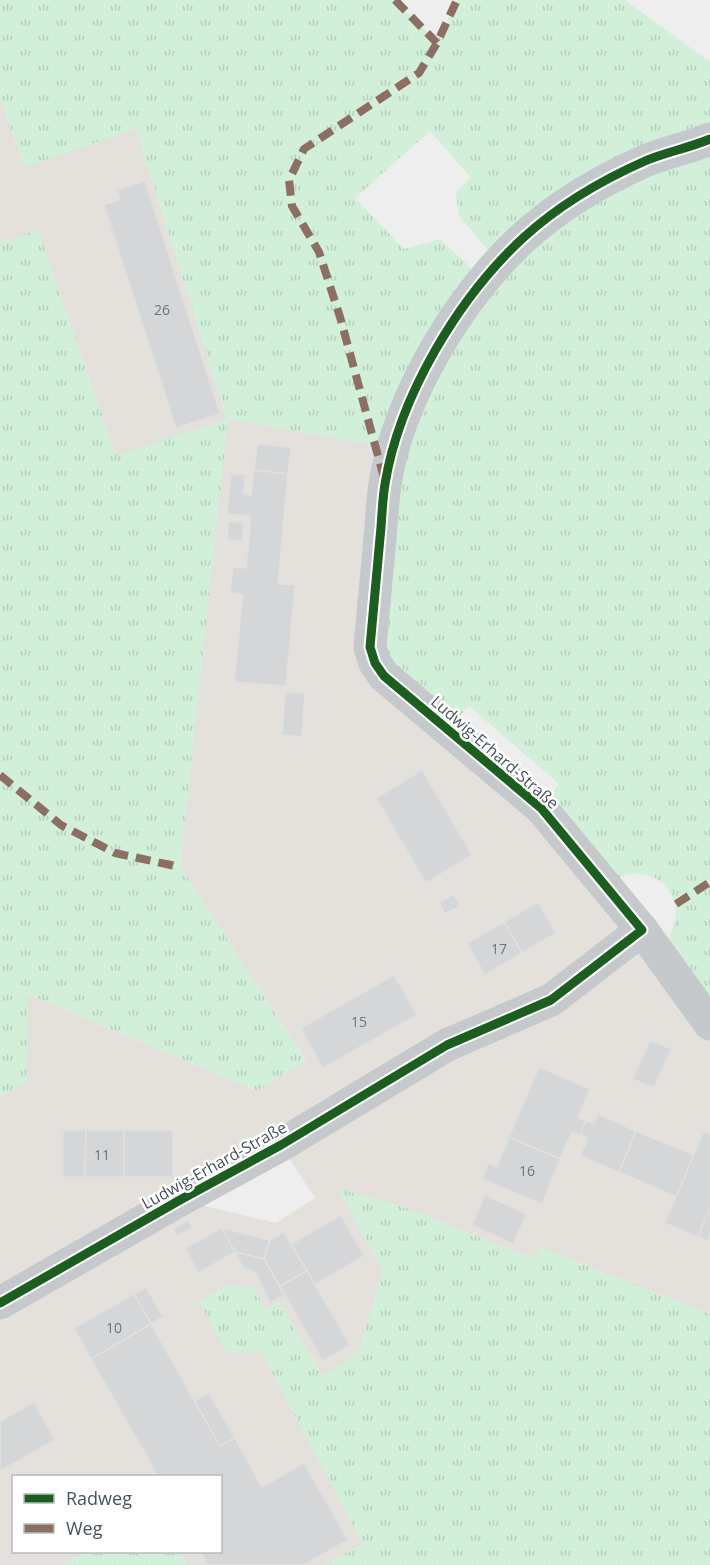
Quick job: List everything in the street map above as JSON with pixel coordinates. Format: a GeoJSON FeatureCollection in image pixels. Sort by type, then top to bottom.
{"type":"FeatureCollection","features":[{"type":"Feature","properties":{"kind":"street","name":"Ludwig-Erhard-Straße"},"geometry":{"type":"LineString","coordinates":[[0,1303],[281,1145],[447,1045],[551,1000],[642,930],[541,808],[384,676],[375,663],[370,647],[385,484],[396,438],[419,380],[454,321],[484,281],[522,239],[555,212],[593,188],[646,160],[710,139]]}},
{"type":"Feature","properties":{"kind":"street"},"geometry":{"type":"LineString","coordinates":[[642,930],[710,1024]]}},
{"type":"Feature","properties":{"kind":"shaded area"},"geometry":{"type":"Polygon","coordinates":[[[0,97],[24,166],[136,129],[227,419],[375,445],[385,484],[370,647],[541,808],[710,1024],[710,1314],[542,1248],[531,1258],[407,1208],[340,1190],[383,1272],[359,1352],[323,1376],[279,1303],[264,1309],[261,1351],[363,1544],[324,1565],[188,1565],[181,1553],[222,1553],[222,1475],[12,1475],[12,1553],[84,1553],[62,1565],[0,1565],[0,1097],[27,1082],[27,994],[257,1091],[306,1060],[180,867],[227,420],[116,456],[38,231],[0,243],[0,97]],[[281,1146],[180,1200],[276,1223],[315,1198],[281,1146]]]}},
{"type":"Feature","properties":{"kind":"green space"},"geometry":{"type":"Polygon","coordinates":[[[0,0],[395,0],[437,42],[457,0],[625,0],[710,62],[710,1024],[667,941],[674,925],[676,910],[673,897],[666,886],[655,878],[642,874],[627,875],[610,881],[541,808],[559,784],[469,706],[447,729],[384,676],[385,484],[375,445],[228,419],[180,866],[306,1061],[257,1091],[28,994],[27,1082],[0,1097],[0,243],[38,230],[116,455],[227,419],[136,129],[24,167],[0,97],[0,0]],[[430,131],[355,198],[404,249],[440,239],[484,280],[500,264],[459,216],[456,192],[471,178],[430,131]]]}},
{"type":"Feature","properties":{"kind":"green space"},"geometry":{"type":"Polygon","coordinates":[[[339,1189],[407,1208],[530,1258],[542,1248],[710,1314],[710,1565],[324,1565],[363,1544],[261,1351],[228,1354],[199,1302],[225,1286],[255,1287],[264,1309],[279,1303],[323,1376],[359,1351],[383,1272],[339,1189]]]}},
{"type":"Feature","properties":{"kind":"green space"},"geometry":{"type":"Polygon","coordinates":[[[84,1553],[181,1553],[188,1565],[62,1565],[84,1553]]]}},
{"type":"Feature","properties":{"kind":"building"},"geometry":{"type":"Polygon","coordinates":[[[145,181],[220,414],[176,428],[104,205],[120,199],[117,190],[145,181]]]}},
{"type":"Feature","properties":{"kind":"building"},"geometry":{"type":"Polygon","coordinates":[[[257,444],[291,447],[288,474],[254,470],[257,444]]]}},
{"type":"Feature","properties":{"kind":"building"},"geometry":{"type":"Polygon","coordinates":[[[254,470],[288,474],[278,584],[295,585],[286,686],[234,682],[243,594],[230,593],[233,567],[246,568],[251,516],[227,514],[231,473],[245,475],[244,494],[251,495],[254,470]]]}},
{"type":"Feature","properties":{"kind":"building"},"geometry":{"type":"Polygon","coordinates":[[[228,521],[243,522],[243,541],[228,540],[228,521]]]}},
{"type":"Feature","properties":{"kind":"building"},"geometry":{"type":"Polygon","coordinates":[[[285,692],[305,693],[302,737],[282,735],[285,692]]]}},
{"type":"Feature","properties":{"kind":"building"},"geometry":{"type":"Polygon","coordinates":[[[422,770],[472,855],[426,883],[376,798],[422,770]]]}},
{"type":"Feature","properties":{"kind":"building"},"geometry":{"type":"Polygon","coordinates":[[[454,894],[460,906],[445,914],[439,903],[454,894]]]}},
{"type":"Feature","properties":{"kind":"building"},"geometry":{"type":"Polygon","coordinates":[[[538,902],[556,933],[522,953],[504,922],[538,902]]]}},
{"type":"Feature","properties":{"kind":"building"},"geometry":{"type":"Polygon","coordinates":[[[504,922],[522,953],[485,975],[467,943],[504,922]]]}},
{"type":"Feature","properties":{"kind":"building"},"geometry":{"type":"Polygon","coordinates":[[[394,975],[417,1015],[323,1068],[301,1028],[394,975]]]}},
{"type":"Feature","properties":{"kind":"building"},"geometry":{"type":"Polygon","coordinates":[[[650,1040],[671,1049],[654,1088],[633,1079],[650,1040]]]}},
{"type":"Feature","properties":{"kind":"building"},"geometry":{"type":"Polygon","coordinates":[[[539,1067],[590,1089],[578,1117],[586,1121],[580,1135],[572,1132],[560,1159],[509,1137],[539,1067]]]}},
{"type":"Feature","properties":{"kind":"building"},"geometry":{"type":"Polygon","coordinates":[[[598,1114],[636,1131],[619,1172],[580,1156],[588,1138],[580,1135],[586,1121],[594,1123],[598,1114]]]}},
{"type":"Feature","properties":{"kind":"building"},"geometry":{"type":"Polygon","coordinates":[[[63,1130],[86,1130],[85,1177],[63,1177],[63,1130]]]}},
{"type":"Feature","properties":{"kind":"building"},"geometry":{"type":"Polygon","coordinates":[[[86,1130],[124,1130],[124,1177],[85,1177],[86,1130]]]}},
{"type":"Feature","properties":{"kind":"building"},"geometry":{"type":"Polygon","coordinates":[[[124,1130],[173,1130],[173,1177],[124,1177],[124,1130]]]}},
{"type":"Feature","properties":{"kind":"building"},"geometry":{"type":"Polygon","coordinates":[[[636,1131],[694,1155],[677,1197],[619,1172],[636,1131]]]}},
{"type":"Feature","properties":{"kind":"building"},"geometry":{"type":"Polygon","coordinates":[[[704,1131],[710,1134],[710,1213],[708,1212],[698,1237],[665,1223],[704,1131]]]}},
{"type":"Feature","properties":{"kind":"building"},"geometry":{"type":"Polygon","coordinates":[[[509,1137],[560,1159],[542,1204],[482,1179],[488,1163],[497,1167],[509,1137]]]}},
{"type":"Feature","properties":{"kind":"building"},"geometry":{"type":"Polygon","coordinates":[[[485,1195],[527,1214],[513,1244],[472,1225],[485,1195]]]}},
{"type":"Feature","properties":{"kind":"building"},"geometry":{"type":"Polygon","coordinates":[[[708,1212],[710,1213],[710,1235],[708,1241],[698,1237],[708,1212]]]}},
{"type":"Feature","properties":{"kind":"building"},"geometry":{"type":"Polygon","coordinates":[[[341,1215],[364,1256],[315,1285],[291,1244],[341,1215]]]}},
{"type":"Feature","properties":{"kind":"building"},"geometry":{"type":"Polygon","coordinates":[[[188,1220],[192,1228],[177,1236],[173,1229],[188,1220]]]}},
{"type":"Feature","properties":{"kind":"building"},"geometry":{"type":"Polygon","coordinates":[[[222,1228],[270,1240],[264,1259],[235,1252],[222,1228]]]}},
{"type":"Feature","properties":{"kind":"building"},"geometry":{"type":"Polygon","coordinates":[[[222,1228],[235,1252],[198,1273],[185,1248],[222,1228]]]}},
{"type":"Feature","properties":{"kind":"building"},"geometry":{"type":"Polygon","coordinates":[[[284,1232],[307,1271],[280,1286],[264,1259],[270,1240],[284,1232]]]}},
{"type":"Feature","properties":{"kind":"building"},"geometry":{"type":"Polygon","coordinates":[[[235,1252],[264,1259],[284,1295],[270,1303],[256,1273],[243,1268],[235,1252]]]}},
{"type":"Feature","properties":{"kind":"building"},"geometry":{"type":"Polygon","coordinates":[[[307,1271],[350,1345],[323,1361],[280,1286],[307,1271]]]}},
{"type":"Feature","properties":{"kind":"building"},"geometry":{"type":"Polygon","coordinates":[[[146,1287],[163,1317],[151,1324],[134,1294],[146,1287]]]}},
{"type":"Feature","properties":{"kind":"building"},"geometry":{"type":"Polygon","coordinates":[[[134,1294],[151,1324],[91,1359],[74,1328],[134,1294]]]}},
{"type":"Feature","properties":{"kind":"building"},"geometry":{"type":"Polygon","coordinates":[[[151,1324],[220,1446],[235,1438],[262,1487],[304,1463],[348,1540],[304,1565],[208,1565],[202,1553],[222,1553],[222,1475],[157,1475],[91,1359],[151,1324]]]}},
{"type":"Feature","properties":{"kind":"building"},"geometry":{"type":"Polygon","coordinates":[[[209,1393],[235,1438],[220,1446],[195,1401],[209,1393]]]}},
{"type":"Feature","properties":{"kind":"building"},"geometry":{"type":"Polygon","coordinates":[[[34,1402],[55,1440],[0,1471],[0,1421],[34,1402]]]}},
{"type":"Feature","properties":{"kind":"marked path"},"geometry":{"type":"LineString","coordinates":[[395,0],[437,43]]}},
{"type":"Feature","properties":{"kind":"marked path"},"geometry":{"type":"LineString","coordinates":[[384,478],[340,317],[319,252],[292,206],[289,180],[304,149],[419,73],[437,43],[457,0]]}},
{"type":"Feature","properties":{"kind":"marked path"},"geometry":{"type":"LineString","coordinates":[[0,775],[61,825],[115,853],[180,867]]}},
{"type":"Feature","properties":{"kind":"marked path"},"geometry":{"type":"LineString","coordinates":[[676,904],[710,882]]}},
{"type":"Feature","properties":{"kind":"cycle path"},"geometry":{"type":"LineString","coordinates":[[0,1303],[281,1145],[447,1045],[551,1000],[642,930],[541,808],[384,676],[375,663],[370,647],[383,497],[392,451],[403,417],[418,384],[454,319],[499,262],[537,226],[566,205],[597,185],[645,161],[710,139]]}}]}
